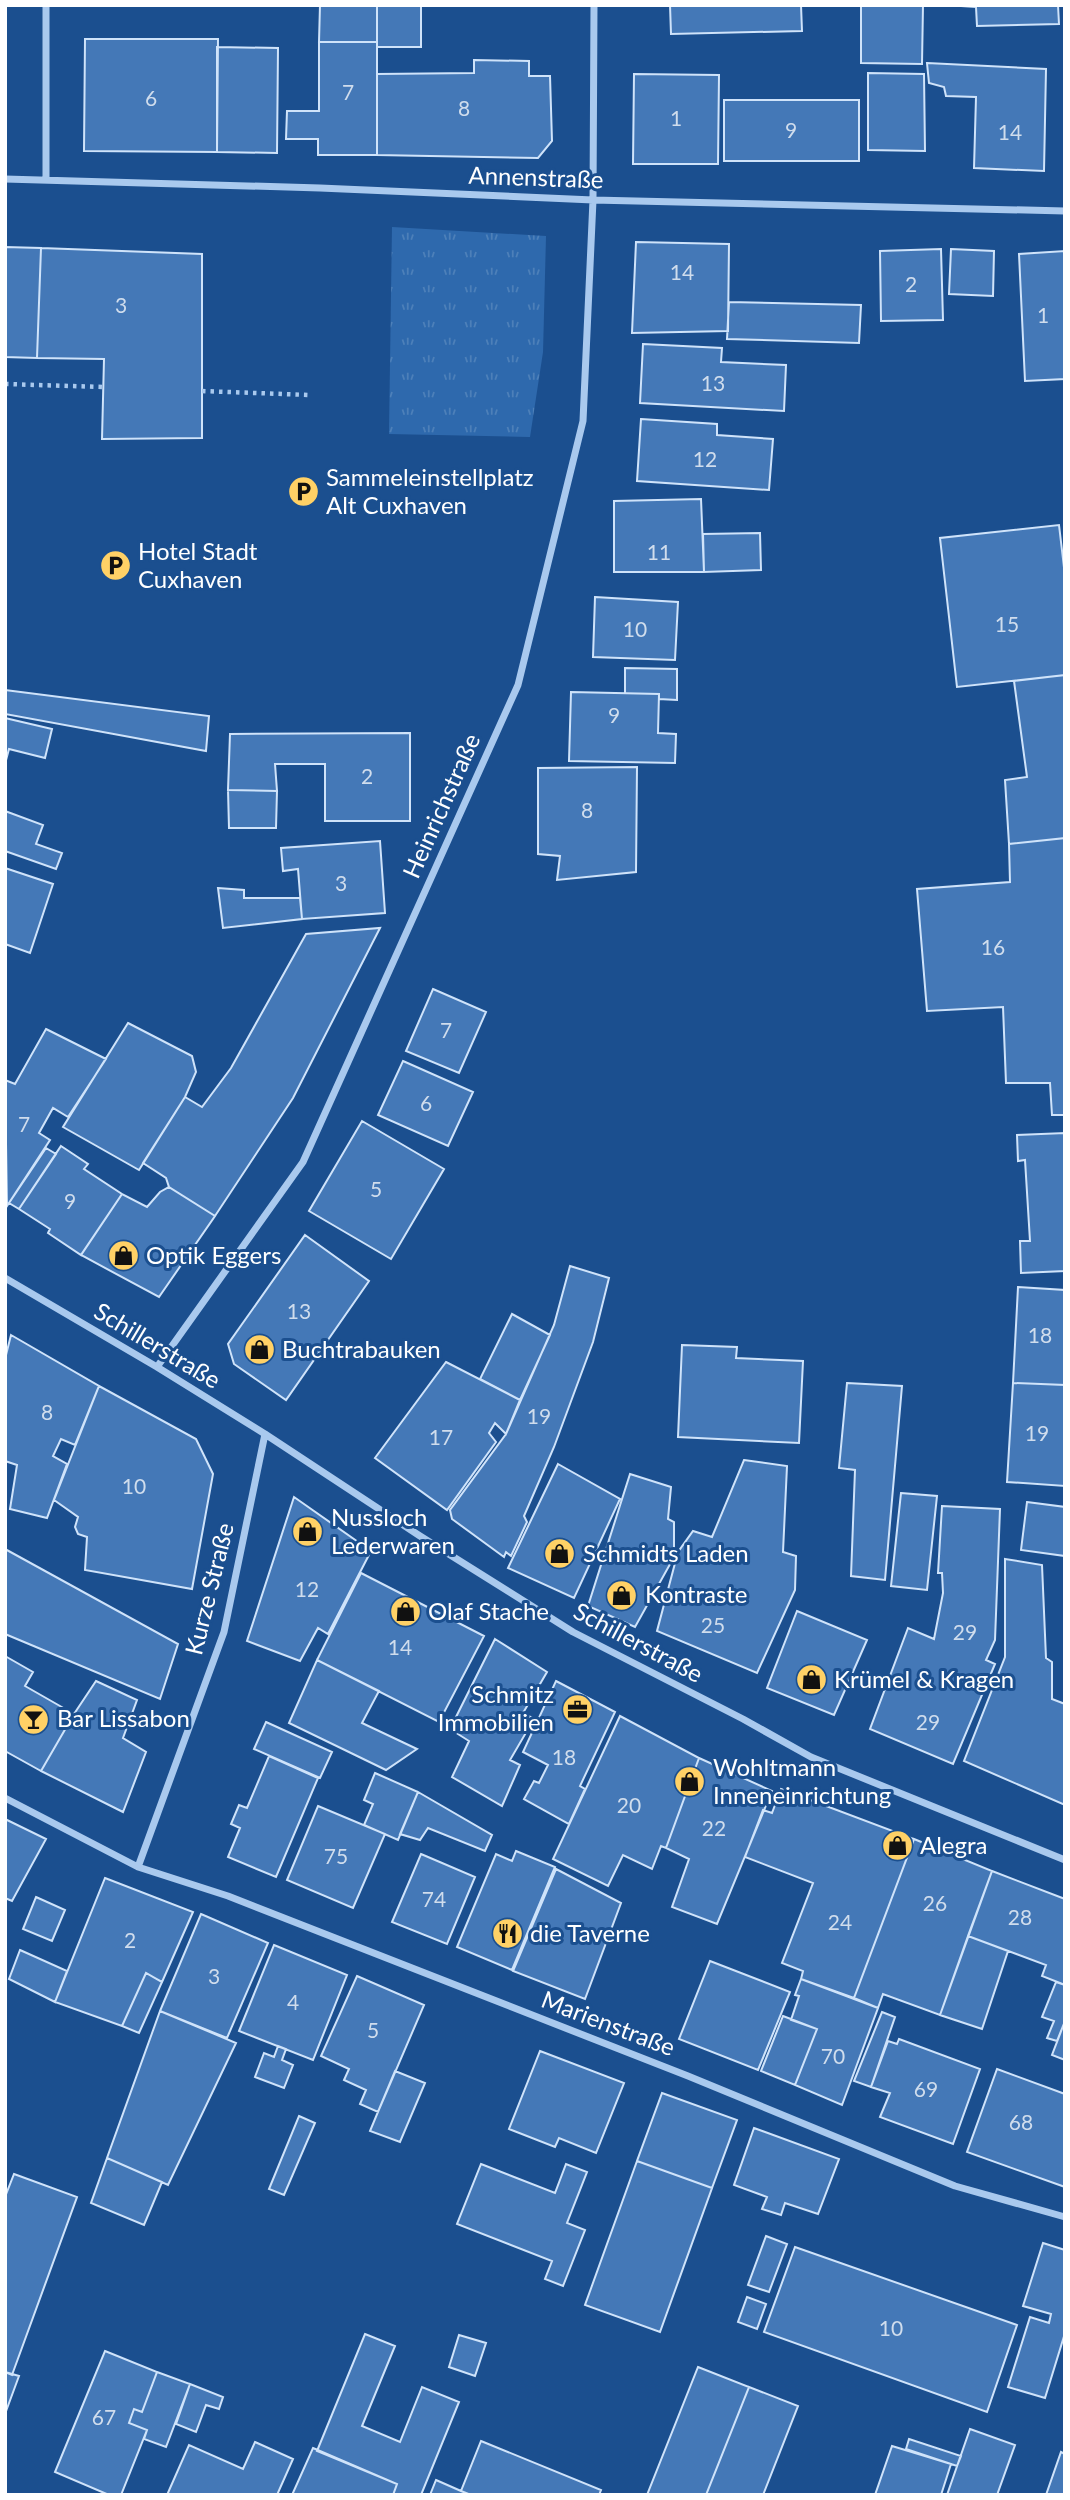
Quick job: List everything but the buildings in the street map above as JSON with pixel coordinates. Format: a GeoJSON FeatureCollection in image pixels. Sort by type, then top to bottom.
{"type":"FeatureCollection","features":[{"type":"Feature","properties":{"kind":"street"},"geometry":{"type":"LineString","coordinates":[[46,5],[46,179]]}},
{"type":"Feature","properties":{"kind":"street","name":"Heinrichstraße"},"geometry":{"type":"LineString","coordinates":[[156,1367],[303,1162],[518,685],[583,421],[593,200],[594,5]]}},
{"type":"Feature","properties":{"kind":"street","name":"Annenstraße"},"geometry":{"type":"LineString","coordinates":[[5,179],[334,188],[593,200],[1065,211]]}},
{"type":"Feature","properties":{"kind":"street","name":"Schillerstraße"},"geometry":{"type":"LineString","coordinates":[[5,1278],[265,1434],[573,1632],[811,1757],[1065,1860]]}},
{"type":"Feature","properties":{"kind":"street","name":"Kurze Straße"},"geometry":{"type":"LineString","coordinates":[[138,1867],[224,1632],[265,1434]]}},
{"type":"Feature","properties":{"kind":"street","name":"Marienstraße"},"geometry":{"type":"LineString","coordinates":[[5,1798],[138,1867],[240,1901],[688,2076],[955,2186],[1065,2217]]}},
{"type":"Feature","properties":{"kind":"path"},"geometry":{"type":"LineString","coordinates":[[5,384],[103,387]]}},
{"type":"Feature","properties":{"kind":"path"},"geometry":{"type":"LineString","coordinates":[[202,391],[309,395]]}},
{"type":"Feature","properties":{"kind":"green space"},"geometry":{"type":"Polygon","coordinates":[[[392,227],[546,236],[543,352],[530,437],[389,434],[392,227]]]}},
{"type":"Feature","properties":{"kind":"place","name":"Sammeleinstellplatz Alt Cuxhaven"},"geometry":{"type":"Point","coordinates":[303,492]}},
{"type":"Feature","properties":{"kind":"place","name":"Hotel Stadt Cuxhaven"},"geometry":{"type":"Point","coordinates":[115,566]}},
{"type":"Feature","properties":{"kind":"place","name":"Optik Eggers"},"geometry":{"type":"Point","coordinates":[123,1256]}},
{"type":"Feature","properties":{"kind":"place","name":"Buchtrabauken"},"geometry":{"type":"Point","coordinates":[259,1350]}},
{"type":"Feature","properties":{"kind":"place","name":"Nussloch Lederwaren"},"geometry":{"type":"Point","coordinates":[308,1532]}},
{"type":"Feature","properties":{"kind":"place","name":"Schmidts Laden"},"geometry":{"type":"Point","coordinates":[560,1554]}},
{"type":"Feature","properties":{"kind":"place","name":"Kontraste"},"geometry":{"type":"Point","coordinates":[622,1595]}},
{"type":"Feature","properties":{"kind":"place","name":"Olaf Stache"},"geometry":{"type":"Point","coordinates":[405,1612]}},
{"type":"Feature","properties":{"kind":"place","name":"Krümel & Kragen"},"geometry":{"type":"Point","coordinates":[811,1680]}},
{"type":"Feature","properties":{"kind":"place","name":"Schmitz Immobilien"},"geometry":{"type":"Point","coordinates":[577,1709]}},
{"type":"Feature","properties":{"kind":"place","name":"Bar Lissabon"},"geometry":{"type":"Point","coordinates":[34,1719]}},
{"type":"Feature","properties":{"kind":"place","name":"Wohltmann Inneneinrichtung"},"geometry":{"type":"Point","coordinates":[690,1782]}},
{"type":"Feature","properties":{"kind":"place","name":"Alegra"},"geometry":{"type":"Point","coordinates":[897,1846]}},
{"type":"Feature","properties":{"kind":"place","name":"die Taverne"},"geometry":{"type":"Point","coordinates":[507,1934]}}]}
